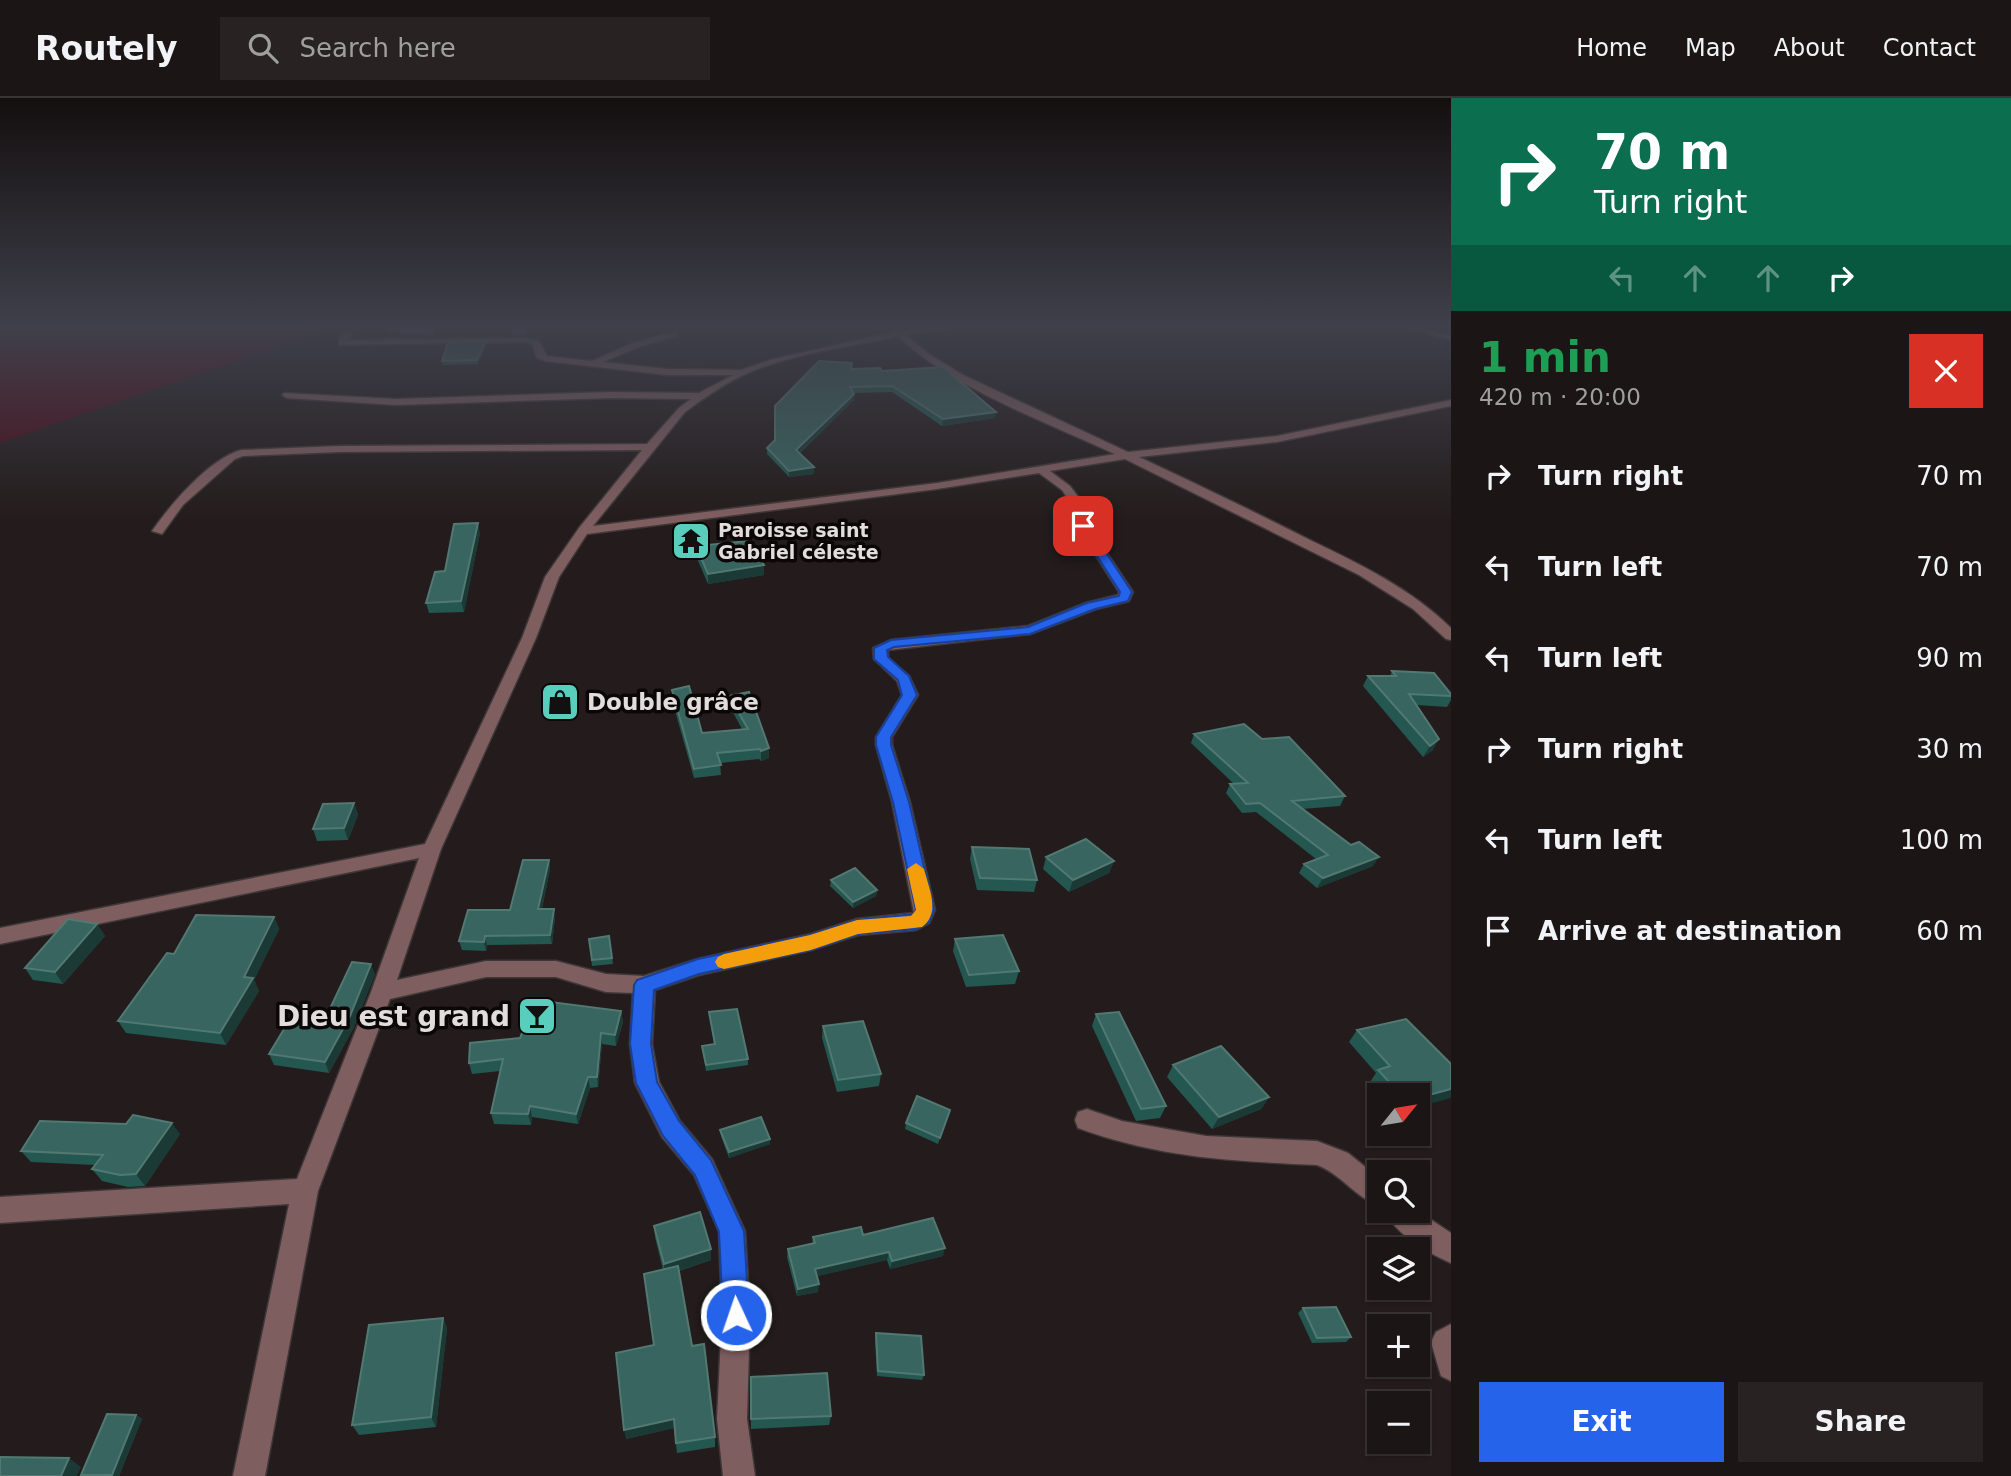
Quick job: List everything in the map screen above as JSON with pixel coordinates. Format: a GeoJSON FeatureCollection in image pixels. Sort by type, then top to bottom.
{"type":"FeatureCollection","features":[{"type":"Feature","properties":{"kind":"street"},"geometry":{"type":"LineString","coordinates":[[249,1476],[305,1191],[382,992],[432,849],[530,638],[552,578],[583,531],[650,447],[682,410],[709,391]]}},
{"type":"Feature","properties":{"kind":"street"},"geometry":{"type":"LineString","coordinates":[[990,391],[1124,456],[1223,499],[1366,573],[1412,599],[1432,615],[1451,636]]}},
{"type":"Feature","properties":{"kind":"street"},"geometry":{"type":"LineString","coordinates":[[287,395],[397,402],[611,395],[701,396]]}},
{"type":"Feature","properties":{"kind":"street"},"geometry":{"type":"LineString","coordinates":[[583,531],[1042,470],[1124,456],[1277,439],[1451,403]]}},
{"type":"Feature","properties":{"kind":"street"},"geometry":{"type":"LineString","coordinates":[[158,531],[179,503],[231,457],[241,453],[339,449],[650,447]]}},
{"type":"Feature","properties":{"kind":"street"},"geometry":{"type":"LineString","coordinates":[[382,992],[486,969],[556,969],[606,983],[644,985],[698,967],[797,946],[857,927],[916,922],[922,918],[925,910],[922,896],[901,802],[884,745],[884,737],[909,695],[904,679],[881,659],[880,648],[891,643],[1030,630],[1078,610],[1124,598],[1126,592],[1083,526],[1076,502],[1066,488],[1042,470]]}},
{"type":"Feature","properties":{"kind":"street"},"geometry":{"type":"LineString","coordinates":[[1432,615],[1451,617]]}},
{"type":"Feature","properties":{"kind":"street"},"geometry":{"type":"LineString","coordinates":[[0,936],[432,849]]}},
{"type":"Feature","properties":{"kind":"street"},"geometry":{"type":"LineString","coordinates":[[644,985],[641,1044],[647,1083],[671,1129],[703,1167],[732,1231],[736,1315],[732,1419],[739,1476]]}},
{"type":"Feature","properties":{"kind":"street"},"geometry":{"type":"LineString","coordinates":[[1087,1120],[1122,1132],[1206,1148],[1317,1153],[1339,1161],[1367,1184]]}},
{"type":"Feature","properties":{"kind":"street"},"geometry":{"type":"LineString","coordinates":[[0,1210],[305,1191]]}},
{"type":"Feature","properties":{"kind":"street"},"geometry":{"type":"LineString","coordinates":[[1412,1223],[1451,1249]]}},
{"type":"Feature","properties":{"kind":"street"},"geometry":{"type":"LineString","coordinates":[[1451,1339],[1446,1342],[1451,1366]]}},
{"type":"Feature","properties":{"kind":"shaded area"},"geometry":{"type":"Polygon","coordinates":[[[0,391],[148,391],[0,443],[0,391]]]}},
{"type":"Feature","properties":{"kind":"building"},"geometry":{"type":"Polygon","coordinates":[[[789,391],[852,391],[854,394],[796,450],[814,467],[789,471],[767,448],[775,440],[775,406],[789,391]]]}},
{"type":"Feature","properties":{"kind":"building"},"geometry":{"type":"Polygon","coordinates":[[[900,391],[972,391],[996,412],[943,419],[900,391]]]}},
{"type":"Feature","properties":{"kind":"building"},"geometry":{"type":"Polygon","coordinates":[[[478,523],[461,601],[426,603],[435,572],[445,571],[454,524],[478,523]]]}},
{"type":"Feature","properties":{"kind":"building"},"geometry":{"type":"Polygon","coordinates":[[[748,541],[764,565],[708,574],[696,546],[748,541]]]}},
{"type":"Feature","properties":{"kind":"building"},"geometry":{"type":"Polygon","coordinates":[[[1392,671],[1434,673],[1451,694],[1409,694],[1439,739],[1430,746],[1368,676],[1396,676],[1392,671]]]}},
{"type":"Feature","properties":{"kind":"building"},"geometry":{"type":"Polygon","coordinates":[[[689,686],[702,733],[748,729],[729,696],[749,692],[769,748],[761,751],[717,753],[721,765],[694,769],[672,690],[689,686]]]}},
{"type":"Feature","properties":{"kind":"building"},"geometry":{"type":"Polygon","coordinates":[[[1244,724],[1262,739],[1289,737],[1345,796],[1292,801],[1351,845],[1359,842],[1379,857],[1323,878],[1304,864],[1328,855],[1260,803],[1246,804],[1230,784],[1248,783],[1194,734],[1244,724]]]}},
{"type":"Feature","properties":{"kind":"building"},"geometry":{"type":"Polygon","coordinates":[[[354,803],[344,828],[313,829],[323,804],[354,803]]]}},
{"type":"Feature","properties":{"kind":"building"},"geometry":{"type":"Polygon","coordinates":[[[1086,839],[1114,861],[1073,880],[1046,857],[1086,839]]]}},
{"type":"Feature","properties":{"kind":"building"},"geometry":{"type":"Polygon","coordinates":[[[972,847],[1029,849],[1037,880],[980,878],[972,847]]]}},
{"type":"Feature","properties":{"kind":"building"},"geometry":{"type":"Polygon","coordinates":[[[523,860],[549,860],[538,909],[554,909],[550,935],[485,936],[484,942],[459,941],[468,910],[510,910],[523,860]]]}},
{"type":"Feature","properties":{"kind":"building"},"geometry":{"type":"Polygon","coordinates":[[[855,868],[877,890],[853,902],[831,880],[855,868]]]}},
{"type":"Feature","properties":{"kind":"building"},"geometry":{"type":"Polygon","coordinates":[[[196,915],[274,917],[244,977],[253,978],[220,1033],[118,1021],[167,953],[174,954],[196,915]]]}},
{"type":"Feature","properties":{"kind":"building"},"geometry":{"type":"Polygon","coordinates":[[[68,919],[97,924],[55,972],[25,968],[68,919]]]}},
{"type":"Feature","properties":{"kind":"building"},"geometry":{"type":"Polygon","coordinates":[[[1003,935],[1019,971],[969,975],[955,939],[1003,935]]]}},
{"type":"Feature","properties":{"kind":"building"},"geometry":{"type":"Polygon","coordinates":[[[609,936],[612,958],[592,960],[589,939],[609,936]]]}},
{"type":"Feature","properties":{"kind":"building"},"geometry":{"type":"Polygon","coordinates":[[[352,962],[371,964],[350,1016],[325,1062],[269,1054],[295,1011],[327,1015],[352,962]]]}},
{"type":"Feature","properties":{"kind":"building"},"geometry":{"type":"Polygon","coordinates":[[[535,1000],[621,1011],[615,1035],[601,1033],[597,1077],[588,1077],[576,1114],[530,1106],[528,1114],[491,1113],[503,1059],[469,1063],[470,1043],[520,1038],[535,1000]]]}},
{"type":"Feature","properties":{"kind":"building"},"geometry":{"type":"Polygon","coordinates":[[[737,1009],[748,1059],[706,1065],[702,1046],[715,1044],[709,1012],[737,1009]]]}},
{"type":"Feature","properties":{"kind":"building"},"geometry":{"type":"Polygon","coordinates":[[[1119,1012],[1166,1106],[1141,1109],[1096,1014],[1119,1012]]]}},
{"type":"Feature","properties":{"kind":"building"},"geometry":{"type":"Polygon","coordinates":[[[1406,1019],[1451,1064],[1451,1089],[1430,1095],[1430,1083],[1390,1083],[1378,1070],[1390,1066],[1357,1030],[1406,1019]]]}},
{"type":"Feature","properties":{"kind":"building"},"geometry":{"type":"Polygon","coordinates":[[[863,1021],[881,1074],[838,1080],[823,1026],[863,1021]]]}},
{"type":"Feature","properties":{"kind":"building"},"geometry":{"type":"Polygon","coordinates":[[[1221,1046],[1269,1097],[1219,1117],[1173,1065],[1221,1046]]]}},
{"type":"Feature","properties":{"kind":"building"},"geometry":{"type":"Polygon","coordinates":[[[917,1096],[950,1110],[940,1138],[906,1123],[917,1096]]]}},
{"type":"Feature","properties":{"kind":"building"},"geometry":{"type":"Polygon","coordinates":[[[133,1115],[172,1123],[136,1174],[120,1175],[92,1169],[103,1155],[21,1151],[40,1121],[126,1124],[133,1115]]]}},
{"type":"Feature","properties":{"kind":"building"},"geometry":{"type":"Polygon","coordinates":[[[761,1117],[770,1139],[729,1152],[720,1130],[761,1117]]]}},
{"type":"Feature","properties":{"kind":"building"},"geometry":{"type":"Polygon","coordinates":[[[700,1212],[711,1249],[664,1264],[654,1226],[700,1212]]]}},
{"type":"Feature","properties":{"kind":"building"},"geometry":{"type":"Polygon","coordinates":[[[933,1218],[945,1248],[892,1261],[889,1252],[815,1269],[819,1284],[798,1289],[788,1249],[815,1243],[813,1237],[861,1227],[863,1235],[933,1218]]]}},
{"type":"Feature","properties":{"kind":"building"},"geometry":{"type":"Polygon","coordinates":[[[678,1266],[692,1346],[704,1344],[715,1437],[676,1443],[674,1419],[624,1430],[616,1353],[654,1345],[644,1274],[678,1266]]]}},
{"type":"Feature","properties":{"kind":"building"},"geometry":{"type":"Polygon","coordinates":[[[1336,1307],[1351,1337],[1317,1338],[1303,1308],[1336,1307]]]}},
{"type":"Feature","properties":{"kind":"building"},"geometry":{"type":"Polygon","coordinates":[[[443,1318],[431,1417],[352,1425],[369,1325],[443,1318]]]}},
{"type":"Feature","properties":{"kind":"building"},"geometry":{"type":"Polygon","coordinates":[[[876,1333],[921,1336],[924,1375],[878,1371],[876,1333]]]}},
{"type":"Feature","properties":{"kind":"building"},"geometry":{"type":"Polygon","coordinates":[[[827,1373],[831,1416],[751,1419],[751,1377],[827,1373]]]}},
{"type":"Feature","properties":{"kind":"building"},"geometry":{"type":"Polygon","coordinates":[[[107,1414],[136,1415],[112,1475],[81,1475],[107,1414]]]}},
{"type":"Feature","properties":{"kind":"building"},"geometry":{"type":"Polygon","coordinates":[[[0,1457],[69,1458],[61,1476],[0,1476],[0,1457]]]}},
{"type":"Feature","properties":{"kind":"slow traffic"},"geometry":{"type":"LineString","coordinates":[[724,962],[811,942],[857,927],[916,922],[922,918],[925,910],[916,869]]}},
{"type":"Feature","properties":{"kind":"place","name":"Paroisse saint Gabriel céleste"},"geometry":{"type":"Point","coordinates":[691,541]}},
{"type":"Feature","properties":{"kind":"place","name":"Double grâce"},"geometry":{"type":"Point","coordinates":[560,702]}},
{"type":"Feature","properties":{"kind":"place","name":"Dieu est grand"},"geometry":{"type":"Point","coordinates":[537,1016]}},
{"type":"Feature","properties":{"kind":"route"},"geometry":{"type":"LineString","coordinates":[[736,1315],[732,1231],[703,1167],[671,1129],[647,1083],[641,1044],[644,985],[698,967],[811,942],[857,927],[916,922],[922,918],[925,910],[901,802],[884,745],[884,737],[909,695],[904,679],[881,659],[880,648],[891,643],[1030,630],[1091,606],[1124,598],[1126,592],[1120,581],[1083,526]]}}]}
